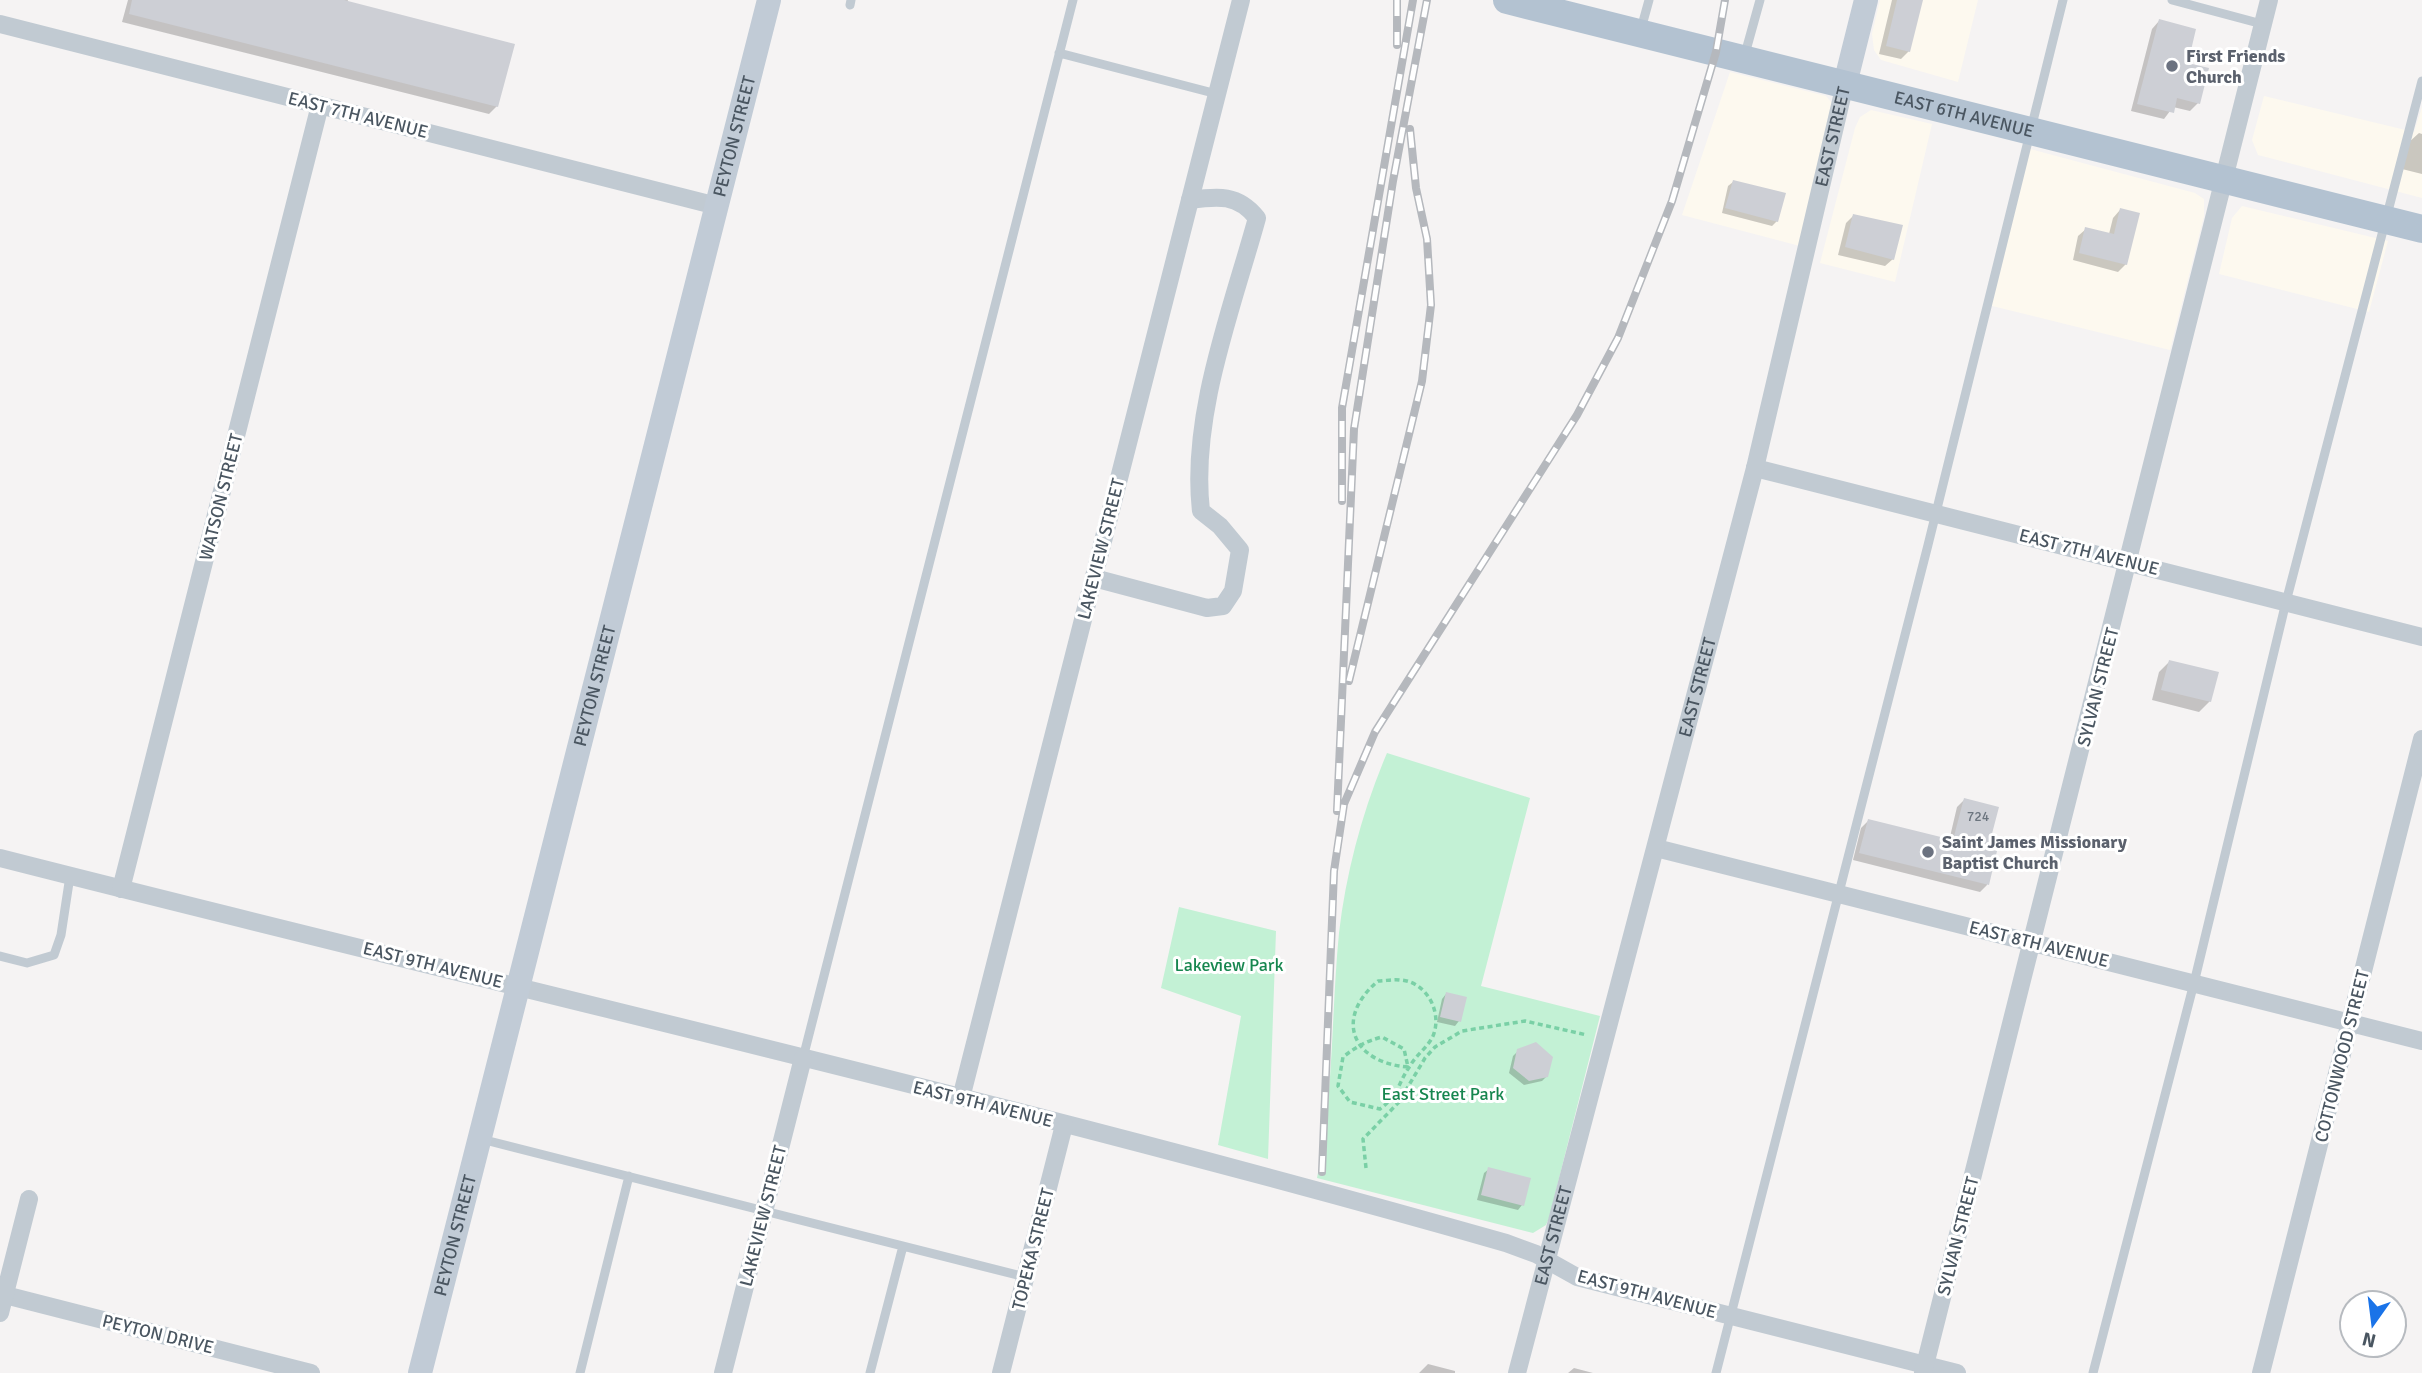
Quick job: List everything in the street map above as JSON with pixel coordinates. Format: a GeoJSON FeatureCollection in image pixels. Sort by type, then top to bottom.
{"type":"FeatureCollection","features":[{"type":"Feature","properties":{"kind":"main road","name":"EAST 6TH AVENUE"},"geometry":{"type":"LineString","coordinates":[[1507,0],[2422,229]]}},
{"type":"Feature","properties":{"kind":"street","name":"PEYTON STREET"},"geometry":{"type":"LineString","coordinates":[[420,1373],[769,0]]}},
{"type":"Feature","properties":{"kind":"street","name":"LAKEVIEW STREET"},"geometry":{"type":"LineString","coordinates":[[961,1098],[1241,0]]}},
{"type":"Feature","properties":{"kind":"street","name":"EAST STREET"},"geometry":{"type":"LineString","coordinates":[[1517,1373],[1755,468],[1866,0]]}},
{"type":"Feature","properties":{"kind":"street","name":"SYLVAN STREET"},"geometry":{"type":"LineString","coordinates":[[1924,1369],[2269,0]]}},
{"type":"Feature","properties":{"kind":"street","name":"EAST 7TH AVENUE"},"geometry":{"type":"LineString","coordinates":[[0,24],[717,206]]}},
{"type":"Feature","properties":{"kind":"street","name":"WATSON STREET"},"geometry":{"type":"LineString","coordinates":[[121,889],[320,105]]}},
{"type":"Feature","properties":{"kind":"street"},"geometry":{"type":"LineString","coordinates":[[1094,578],[1207,608],[1223,606],[1233,591],[1240,550],[1201,510],[1198,489],[1204,412],[1256,218],[1246,204],[1230,198],[1190,200]]}},
{"type":"Feature","properties":{"kind":"street","name":"EAST 7TH AVENUE"},"geometry":{"type":"LineString","coordinates":[[1755,468],[2422,637]]}},
{"type":"Feature","properties":{"kind":"street","name":"COTTONWOOD STREET"},"geometry":{"type":"LineString","coordinates":[[2261,1373],[2422,738]]}},
{"type":"Feature","properties":{"kind":"street","name":"EAST 8TH AVENUE"},"geometry":{"type":"LineString","coordinates":[[1656,848],[2422,1041]]}},
{"type":"Feature","properties":{"kind":"street","name":"EAST 9TH AVENUE"},"geometry":{"type":"LineString","coordinates":[[0,858],[518,986],[1312,1188],[1506,1243],[1577,1277],[1924,1369],[1957,1373]]}},
{"type":"Feature","properties":{"kind":"street","name":"LAKEVIEW STREET"},"geometry":{"type":"LineString","coordinates":[[723,1373],[803,1058]]}},
{"type":"Feature","properties":{"kind":"street","name":"TOPEKA STREET"},"geometry":{"type":"LineString","coordinates":[[1001,1373],[1065,1125]]}},
{"type":"Feature","properties":{"kind":"street"},"geometry":{"type":"LineString","coordinates":[[0,1312],[29,1199]]}},
{"type":"Feature","properties":{"kind":"street","name":"PEYTON DRIVE"},"geometry":{"type":"LineString","coordinates":[[5,1295],[311,1373]]}},
{"type":"Feature","properties":{"kind":"lane"},"geometry":{"type":"LineString","coordinates":[[803,1058],[1073,0]]}},
{"type":"Feature","properties":{"kind":"lane"},"geometry":{"type":"LineString","coordinates":[[1640,33],[1650,0]]}},
{"type":"Feature","properties":{"kind":"lane"},"geometry":{"type":"LineString","coordinates":[[1743,59],[1760,0]]}},
{"type":"Feature","properties":{"kind":"lane"},"geometry":{"type":"LineString","coordinates":[[1716,1373],[1936,514],[2063,0]]}},
{"type":"Feature","properties":{"kind":"lane"},"geometry":{"type":"LineString","coordinates":[[2172,0],[2262,24]]}},
{"type":"Feature","properties":{"kind":"lane"},"geometry":{"type":"LineString","coordinates":[[1059,53],[1217,94]]}},
{"type":"Feature","properties":{"kind":"lane"},"geometry":{"type":"LineString","coordinates":[[2093,1373],[2194,983],[2286,602],[2422,81]]}},
{"type":"Feature","properties":{"kind":"lane"},"geometry":{"type":"LineString","coordinates":[[0,956],[27,963],[54,955],[61,935],[71,876]]}},
{"type":"Feature","properties":{"kind":"lane"},"geometry":{"type":"LineString","coordinates":[[479,1138],[1026,1277]]}},
{"type":"Feature","properties":{"kind":"lane"},"geometry":{"type":"LineString","coordinates":[[580,1373],[629,1176]]}},
{"type":"Feature","properties":{"kind":"lane"},"geometry":{"type":"LineString","coordinates":[[870,1373],[903,1246]]}},
{"type":"Feature","properties":{"kind":"path"},"geometry":{"type":"LineString","coordinates":[[1380,1109],[1397,1093],[1408,1067],[1433,1035],[1436,1014],[1432,1001],[1418,986],[1402,979],[1378,981],[1367,991],[1352,1019],[1359,1045],[1373,1059],[1408,1067]]}},
{"type":"Feature","properties":{"kind":"path"},"geometry":{"type":"LineString","coordinates":[[1366,1168],[1363,1139],[1399,1102],[1430,1053],[1462,1031],[1525,1021],[1606,1039]]}},
{"type":"Feature","properties":{"kind":"path"},"geometry":{"type":"LineString","coordinates":[[1380,1109],[1350,1102],[1338,1086],[1343,1057],[1359,1045],[1382,1037],[1404,1049],[1408,1067]]}},
{"type":"Feature","properties":{"kind":"path"},"geometry":{"type":"LineString","coordinates":[[1380,1109],[1382,1118]]}},
{"type":"Feature","properties":{"kind":"shaded area"},"geometry":{"type":"Polygon","coordinates":[[[1880,0],[1978,0],[1958,82],[1881,60],[1874,50],[1872,34],[1880,0]]]}},
{"type":"Feature","properties":{"kind":"shaded area"},"geometry":{"type":"Polygon","coordinates":[[[1730,72],[1826,96],[1832,103],[1800,246],[1682,215],[1730,72]]]}},
{"type":"Feature","properties":{"kind":"shaded area"},"geometry":{"type":"Polygon","coordinates":[[[2264,96],[2414,132],[2422,107],[2422,198],[2258,155],[2252,140],[2264,96]]]}},
{"type":"Feature","properties":{"kind":"shaded area"},"geometry":{"type":"Polygon","coordinates":[[[1871,110],[1932,124],[1895,282],[1820,263],[1855,128],[1860,117],[1871,110]]]}},
{"type":"Feature","properties":{"kind":"shaded area"},"geometry":{"type":"Polygon","coordinates":[[[2023,147],[2195,193],[2204,199],[2204,216],[2170,350],[1984,304],[2023,147]]]}},
{"type":"Feature","properties":{"kind":"shaded area"},"geometry":{"type":"Polygon","coordinates":[[[2242,206],[2388,241],[2369,312],[2219,274],[2232,218],[2242,206]]]}},
{"type":"Feature","properties":{"kind":"green space","name":"East Street Park"},"geometry":{"type":"Polygon","coordinates":[[[1387,753],[1530,798],[1481,986],[1600,1016],[1549,1218],[1546,1225],[1533,1233],[1317,1178],[1326,1117],[1342,910],[1357,841],[1370,796],[1387,753]]]}},
{"type":"Feature","properties":{"kind":"green space","name":"Lakeview Park"},"geometry":{"type":"Polygon","coordinates":[[[1179,907],[1276,931],[1268,1159],[1218,1145],[1241,1016],[1161,988],[1179,907]]]}},
{"type":"Feature","properties":{"kind":"building"},"geometry":{"type":"Polygon","coordinates":[[[132,0],[344,0],[515,44],[498,107],[129,14],[132,0]]]}},
{"type":"Feature","properties":{"kind":"building"},"geometry":{"type":"Polygon","coordinates":[[[1897,0],[1923,0],[1910,52],[1886,46],[1897,0]]]}},
{"type":"Feature","properties":{"kind":"building","name":"First Friends Church"},"geometry":{"type":"Polygon","coordinates":[[[2159,19],[2196,29],[2188,63],[2209,68],[2200,104],[2177,98],[2174,113],[2137,104],[2159,19]]]}},
{"type":"Feature","properties":{"kind":"building"},"geometry":{"type":"Polygon","coordinates":[[[1733,180],[1786,193],[1778,222],[1725,208],[1733,180]]]}},
{"type":"Feature","properties":{"kind":"building"},"geometry":{"type":"Polygon","coordinates":[[[2120,208],[2140,213],[2127,265],[2079,253],[2085,227],[2114,234],[2120,208]]]}},
{"type":"Feature","properties":{"kind":"building"},"geometry":{"type":"Polygon","coordinates":[[[1853,214],[1903,225],[1894,260],[1845,247],[1853,214]]]}},
{"type":"Feature","properties":{"kind":"building"},"geometry":{"type":"Polygon","coordinates":[[[2169,660],[2219,672],[2211,702],[2161,690],[2169,660]]]}},
{"type":"Feature","properties":{"kind":"building","name":"Saint James Missionary Baptist Church"},"geometry":{"type":"Polygon","coordinates":[[[1964,798],[1999,807],[1988,849],[1997,851],[1989,885],[1859,853],[1868,819],[1953,840],[1964,798]]]}},
{"type":"Feature","properties":{"kind":"building"},"geometry":{"type":"Polygon","coordinates":[[[1446,992],[1467,997],[1461,1022],[1440,1017],[1446,992]]]}},
{"type":"Feature","properties":{"kind":"building"},"geometry":{"type":"Polygon","coordinates":[[[1536,1042],[1553,1057],[1548,1077],[1529,1081],[1513,1068],[1517,1049],[1536,1042]]]}},
{"type":"Feature","properties":{"kind":"building"},"geometry":{"type":"Polygon","coordinates":[[[1488,1167],[1531,1178],[1524,1206],[1481,1195],[1488,1167]]]}},
{"type":"Feature","properties":{"kind":"railway"},"geometry":{"type":"LineString","coordinates":[[1397,0],[1397,45]]}},
{"type":"Feature","properties":{"kind":"railway"},"geometry":{"type":"LineString","coordinates":[[1342,501],[1342,408],[1413,0]]}},
{"type":"Feature","properties":{"kind":"railway"},"geometry":{"type":"LineString","coordinates":[[1337,811],[1354,429],[1393,181],[1427,0]]}},
{"type":"Feature","properties":{"kind":"railway"},"geometry":{"type":"LineString","coordinates":[[1322,1172],[1334,871],[1344,804],[1375,732],[1577,415],[1618,338],[1672,201],[1716,52],[1725,0]]}},
{"type":"Feature","properties":{"kind":"railway"},"geometry":{"type":"LineString","coordinates":[[1349,681],[1422,381],[1431,305],[1427,239],[1416,188],[1410,129]]}},
{"type":"Feature","properties":{"kind":"place","name":"First Friends Church"},"geometry":{"type":"Point","coordinates":[2172,66]}},
{"type":"Feature","properties":{"kind":"place","name":"Saint James Missionary Baptist Church"},"geometry":{"type":"Point","coordinates":[1928,852]}}]}
